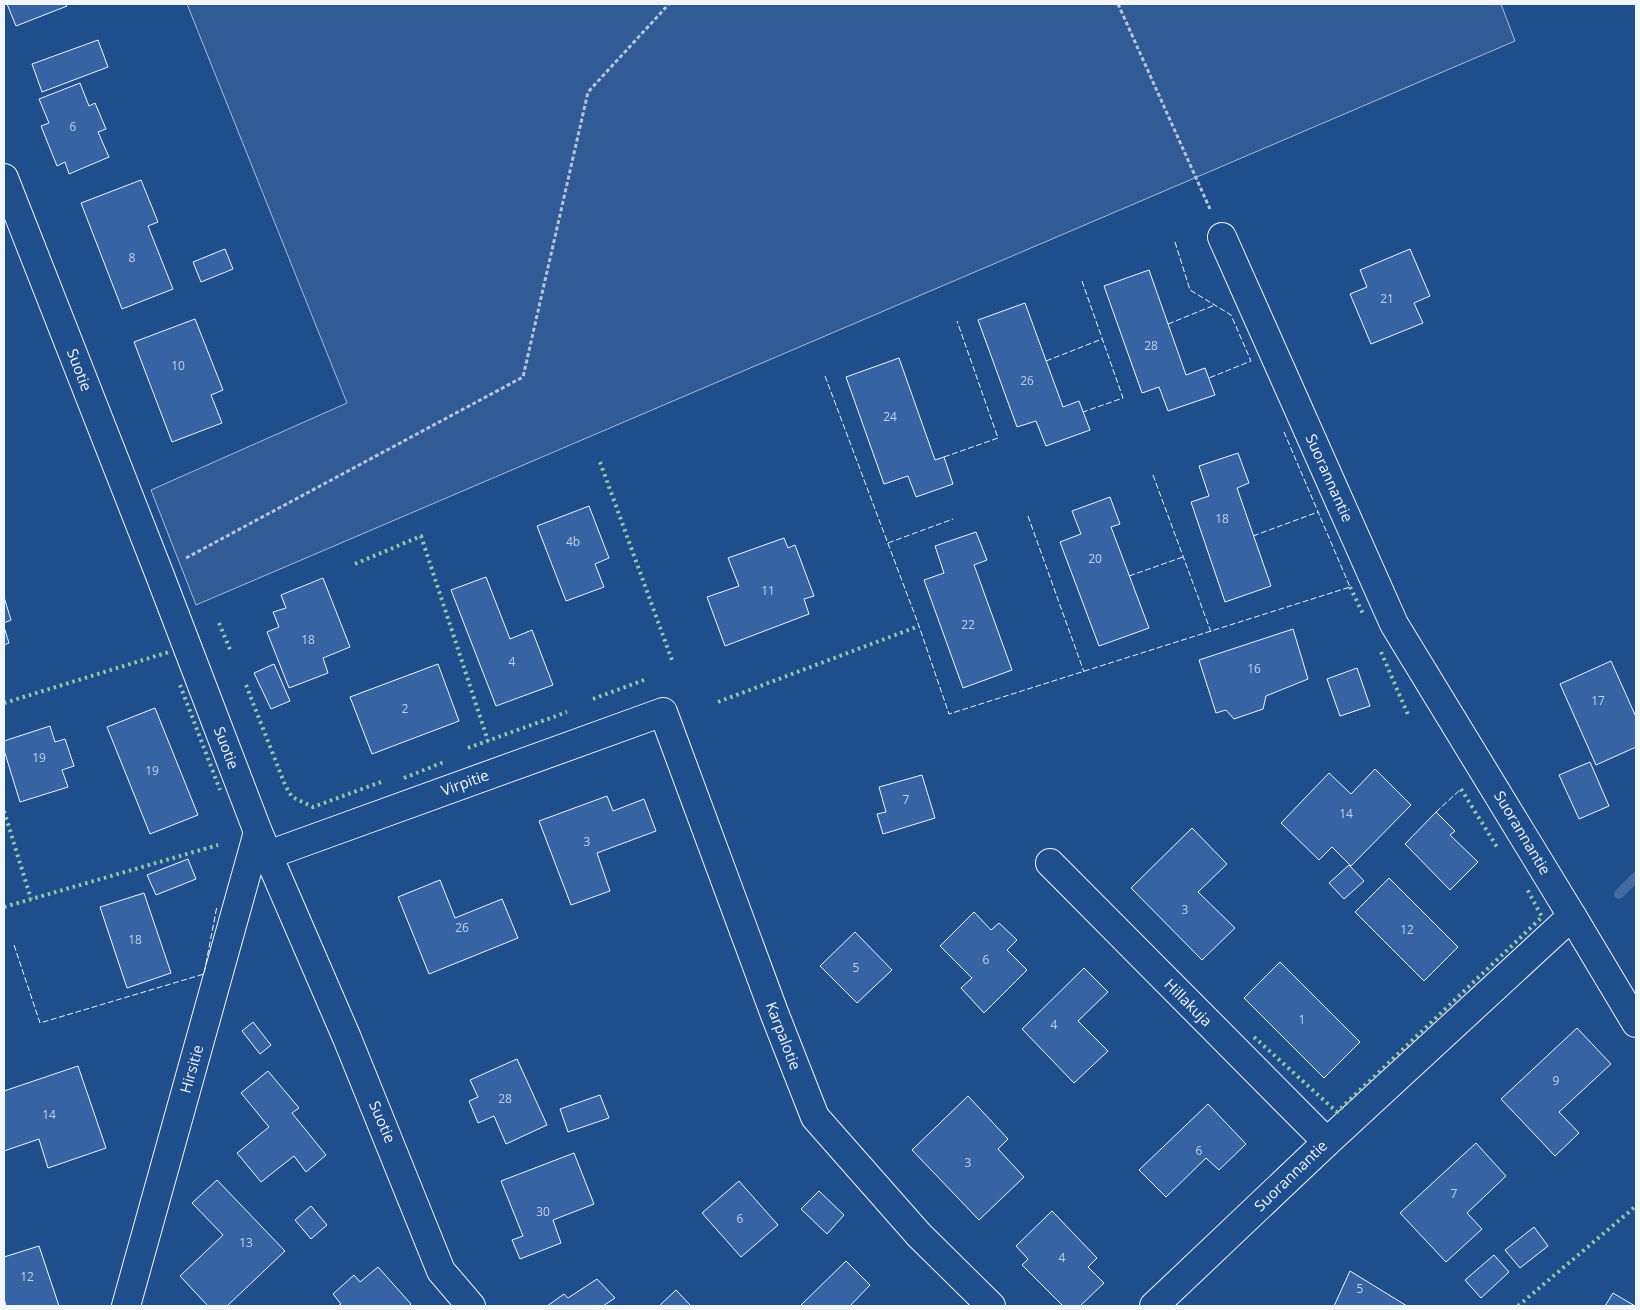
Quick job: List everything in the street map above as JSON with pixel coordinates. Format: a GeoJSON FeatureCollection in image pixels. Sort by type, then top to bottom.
{"type":"FeatureCollection","features":[{"type":"Feature","properties":{"kind":"street","name":"Suotie"},"geometry":{"type":"LineString","coordinates":[[4,178],[263,843],[362,1074],[441,1271],[471,1306]]}},
{"type":"Feature","properties":{"kind":"street","name":"Suorannantie"},"geometry":{"type":"LineString","coordinates":[[1154,1306],[1327,1142],[1572,916],[1394,624],[1222,237]]}},
{"type":"Feature","properties":{"kind":"street","name":"Virpitie"},"geometry":{"type":"LineString","coordinates":[[263,843],[663,712]]}},
{"type":"Feature","properties":{"kind":"street","name":"Karpalotie"},"geometry":{"type":"LineString","coordinates":[[663,712],[775,1015],[815,1116],[919,1235],[991,1306]]}},
{"type":"Feature","properties":{"kind":"street","name":"Hirsitie"},"geometry":{"type":"LineString","coordinates":[[126,1306],[263,843]]}},
{"type":"Feature","properties":{"kind":"street","name":"Hillakuja"},"geometry":{"type":"LineString","coordinates":[[1050,863],[1327,1142]]}},
{"type":"Feature","properties":{"kind":"street"},"geometry":{"type":"LineString","coordinates":[[1572,916],[1636,1023]]}},
{"type":"Feature","properties":{"kind":"path"},"geometry":{"type":"LineString","coordinates":[[159,573],[523,377],[588,92],[670,4]]}},
{"type":"Feature","properties":{"kind":"path"},"geometry":{"type":"LineString","coordinates":[[1118,4],[1222,237]]}},
{"type":"Feature","properties":{"kind":"shaded area"},"geometry":{"type":"Polygon","coordinates":[[[187,4],[1501,4],[1515,41],[196,605],[151,490],[347,403],[187,4]]]}},
{"type":"Feature","properties":{"kind":"building"},"geometry":{"type":"Polygon","coordinates":[[[7,4],[66,4],[67,6],[16,26],[7,4]]]}},
{"type":"Feature","properties":{"kind":"building"},"geometry":{"type":"Polygon","coordinates":[[[98,40],[108,67],[42,92],[32,64],[98,40]]]}},
{"type":"Feature","properties":{"kind":"building"},"geometry":{"type":"Polygon","coordinates":[[[80,83],[89,106],[95,103],[106,129],[98,132],[109,157],[69,174],[65,162],[57,166],[41,126],[49,123],[39,99],[80,83]]]}},
{"type":"Feature","properties":{"kind":"building"},"geometry":{"type":"Polygon","coordinates":[[[141,180],[158,222],[148,226],[173,289],[122,309],[81,203],[141,180]]]}},
{"type":"Feature","properties":{"kind":"building"},"geometry":{"type":"Polygon","coordinates":[[[225,249],[233,269],[201,282],[193,262],[225,249]]]}},
{"type":"Feature","properties":{"kind":"building"},"geometry":{"type":"Polygon","coordinates":[[[1410,249],[1430,296],[1414,303],[1423,323],[1371,344],[1350,294],[1367,287],[1360,270],[1410,249]]]}},
{"type":"Feature","properties":{"kind":"building"},"geometry":{"type":"Polygon","coordinates":[[[1149,270],[1186,375],[1205,368],[1215,395],[1168,411],[1159,387],[1142,393],[1104,286],[1149,270]]]}},
{"type":"Feature","properties":{"kind":"building"},"geometry":{"type":"Polygon","coordinates":[[[1025,303],[1063,407],[1079,401],[1090,430],[1046,446],[1036,421],[1017,427],[978,320],[1025,303]]]}},
{"type":"Feature","properties":{"kind":"building"},"geometry":{"type":"Polygon","coordinates":[[[195,319],[223,390],[211,395],[222,423],[172,442],[134,342],[195,319]]]}},
{"type":"Feature","properties":{"kind":"building"},"geometry":{"type":"Polygon","coordinates":[[[899,358],[935,460],[944,457],[953,484],[916,497],[908,476],[884,484],[846,377],[899,358]]]}},
{"type":"Feature","properties":{"kind":"building"},"geometry":{"type":"Polygon","coordinates":[[[1238,453],[1249,483],[1237,488],[1271,586],[1225,602],[1191,502],[1209,496],[1199,466],[1238,453]]]}},
{"type":"Feature","properties":{"kind":"building"},"geometry":{"type":"Polygon","coordinates":[[[1110,497],[1120,524],[1111,527],[1149,628],[1099,646],[1060,542],[1081,534],[1072,511],[1110,497]]]}},
{"type":"Feature","properties":{"kind":"building"},"geometry":{"type":"Polygon","coordinates":[[[589,506],[609,558],[595,564],[604,587],[566,601],[537,526],[589,506]]]}},
{"type":"Feature","properties":{"kind":"building"},"geometry":{"type":"Polygon","coordinates":[[[976,532],[987,560],[974,565],[1012,670],[963,688],[924,580],[944,573],[935,546],[976,532]]]}},
{"type":"Feature","properties":{"kind":"building"},"geometry":{"type":"Polygon","coordinates":[[[784,538],[788,548],[795,545],[814,596],[804,599],[809,614],[725,646],[707,597],[739,586],[728,558],[784,538]]]}},
{"type":"Feature","properties":{"kind":"building"},"geometry":{"type":"Polygon","coordinates":[[[486,577],[510,639],[532,630],[553,685],[496,706],[451,590],[486,577]]]}},
{"type":"Feature","properties":{"kind":"building"},"geometry":{"type":"Polygon","coordinates":[[[323,578],[350,647],[323,658],[328,673],[289,688],[267,632],[279,627],[273,612],[286,608],[281,595],[323,578]]]}},
{"type":"Feature","properties":{"kind":"building"},"geometry":{"type":"Polygon","coordinates":[[[4,597],[11,620],[4,623],[4,597]]]}},
{"type":"Feature","properties":{"kind":"building"},"geometry":{"type":"Polygon","coordinates":[[[4,627],[9,643],[4,645],[4,627]]]}},
{"type":"Feature","properties":{"kind":"building"},"geometry":{"type":"Polygon","coordinates":[[[1293,629],[1308,679],[1266,696],[1263,709],[1234,719],[1226,710],[1216,713],[1199,660],[1293,629]]]}},
{"type":"Feature","properties":{"kind":"building"},"geometry":{"type":"Polygon","coordinates":[[[1611,661],[1636,717],[1636,747],[1596,765],[1560,684],[1611,661]]]}},
{"type":"Feature","properties":{"kind":"building"},"geometry":{"type":"Polygon","coordinates":[[[274,664],[290,701],[271,709],[254,673],[274,664]]]}},
{"type":"Feature","properties":{"kind":"building"},"geometry":{"type":"Polygon","coordinates":[[[438,664],[459,721],[372,754],[350,697],[438,664]]]}},
{"type":"Feature","properties":{"kind":"building"},"geometry":{"type":"Polygon","coordinates":[[[1357,668],[1370,706],[1340,716],[1327,679],[1357,668]]]}},
{"type":"Feature","properties":{"kind":"building"},"geometry":{"type":"Polygon","coordinates":[[[155,708],[198,815],[150,834],[107,727],[155,708]]]}},
{"type":"Feature","properties":{"kind":"building"},"geometry":{"type":"Polygon","coordinates":[[[50,726],[55,742],[65,739],[74,766],[62,770],[68,787],[20,802],[4,750],[4,741],[50,726]]]}},
{"type":"Feature","properties":{"kind":"building"},"geometry":{"type":"Polygon","coordinates":[[[1590,762],[1609,806],[1579,819],[1559,775],[1590,762]]]}},
{"type":"Feature","properties":{"kind":"building"},"geometry":{"type":"Polygon","coordinates":[[[1375,769],[1411,805],[1351,866],[1332,847],[1319,860],[1281,823],[1329,773],[1351,794],[1375,769]]]}},
{"type":"Feature","properties":{"kind":"building"},"geometry":{"type":"Polygon","coordinates":[[[922,775],[935,818],[883,834],[877,814],[886,812],[879,787],[922,775]]]}},
{"type":"Feature","properties":{"kind":"building"},"geometry":{"type":"Polygon","coordinates":[[[607,796],[613,811],[644,799],[656,831],[597,853],[610,891],[571,905],[539,821],[607,796]]]}},
{"type":"Feature","properties":{"kind":"building"},"geometry":{"type":"Polygon","coordinates":[[[1436,812],[1455,831],[1450,835],[1478,862],[1450,890],[1405,844],[1436,812]]]}},
{"type":"Feature","properties":{"kind":"building"},"geometry":{"type":"Polygon","coordinates":[[[1192,828],[1227,864],[1198,892],[1235,928],[1202,960],[1131,888],[1192,828]]]}},
{"type":"Feature","properties":{"kind":"building"},"geometry":{"type":"Polygon","coordinates":[[[188,859],[196,879],[156,895],[147,875],[188,859]]]}},
{"type":"Feature","properties":{"kind":"building"},"geometry":{"type":"Polygon","coordinates":[[[1349,865],[1364,881],[1344,899],[1329,883],[1349,865]]]}},
{"type":"Feature","properties":{"kind":"building"},"geometry":{"type":"Polygon","coordinates":[[[1389,878],[1458,947],[1424,981],[1355,912],[1389,878]]]}},
{"type":"Feature","properties":{"kind":"building"},"geometry":{"type":"Polygon","coordinates":[[[440,880],[455,918],[502,899],[518,938],[429,974],[398,897],[440,880]]]}},
{"type":"Feature","properties":{"kind":"building"},"geometry":{"type":"Polygon","coordinates":[[[144,893],[171,973],[127,988],[100,907],[144,893]]]}},
{"type":"Feature","properties":{"kind":"building"},"geometry":{"type":"Polygon","coordinates":[[[974,912],[991,930],[999,923],[1017,940],[1007,950],[1027,970],[984,1013],[961,988],[972,978],[940,946],[974,912]]]}},
{"type":"Feature","properties":{"kind":"building"},"geometry":{"type":"Polygon","coordinates":[[[855,932],[892,970],[857,1003],[820,966],[855,932]]]}},
{"type":"Feature","properties":{"kind":"building"},"geometry":{"type":"Polygon","coordinates":[[[1280,962],[1360,1042],[1324,1078],[1244,998],[1280,962]]]}},
{"type":"Feature","properties":{"kind":"building"},"geometry":{"type":"Polygon","coordinates":[[[1084,968],[1108,992],[1078,1021],[1108,1051],[1074,1083],[1022,1029],[1084,968]]]}},
{"type":"Feature","properties":{"kind":"building"},"geometry":{"type":"Polygon","coordinates":[[[253,1022],[271,1045],[260,1054],[242,1031],[253,1022]]]}},
{"type":"Feature","properties":{"kind":"building"},"geometry":{"type":"Polygon","coordinates":[[[1577,1028],[1611,1064],[1559,1112],[1579,1133],[1555,1156],[1501,1099],[1577,1028]]]}},
{"type":"Feature","properties":{"kind":"building"},"geometry":{"type":"Polygon","coordinates":[[[517,1059],[547,1125],[506,1144],[494,1116],[478,1123],[469,1101],[478,1097],[470,1080],[517,1059]]]}},
{"type":"Feature","properties":{"kind":"building"},"geometry":{"type":"Polygon","coordinates":[[[78,1066],[106,1148],[48,1168],[39,1139],[4,1151],[4,1091],[78,1066]]]}},
{"type":"Feature","properties":{"kind":"building"},"geometry":{"type":"Polygon","coordinates":[[[268,1071],[299,1108],[292,1113],[326,1155],[306,1172],[294,1156],[261,1182],[237,1153],[269,1127],[241,1093],[268,1071]]]}},
{"type":"Feature","properties":{"kind":"building"},"geometry":{"type":"Polygon","coordinates":[[[600,1095],[609,1118],[568,1132],[560,1109],[600,1095]]]}},
{"type":"Feature","properties":{"kind":"building"},"geometry":{"type":"Polygon","coordinates":[[[968,1096],[1008,1139],[998,1149],[1024,1177],[979,1220],[912,1150],[968,1096]]]}},
{"type":"Feature","properties":{"kind":"building"},"geometry":{"type":"Polygon","coordinates":[[[1208,1104],[1246,1144],[1219,1170],[1206,1158],[1166,1197],[1139,1170],[1208,1104]]]}},
{"type":"Feature","properties":{"kind":"building"},"geometry":{"type":"Polygon","coordinates":[[[1476,1143],[1506,1176],[1467,1213],[1482,1229],[1446,1262],[1400,1213],[1476,1143]]]}},
{"type":"Feature","properties":{"kind":"building"},"geometry":{"type":"Polygon","coordinates":[[[574,1153],[594,1204],[553,1220],[561,1243],[520,1259],[512,1240],[523,1236],[501,1181],[574,1153]]]}},
{"type":"Feature","properties":{"kind":"building"},"geometry":{"type":"Polygon","coordinates":[[[217,1180],[285,1251],[227,1306],[208,1306],[180,1276],[223,1235],[192,1203],[217,1180]]]}},
{"type":"Feature","properties":{"kind":"building"},"geometry":{"type":"Polygon","coordinates":[[[739,1181],[778,1225],[741,1257],[702,1213],[739,1181]]]}},
{"type":"Feature","properties":{"kind":"building"},"geometry":{"type":"Polygon","coordinates":[[[819,1191],[844,1215],[827,1234],[801,1209],[819,1191]]]}},
{"type":"Feature","properties":{"kind":"building"},"geometry":{"type":"Polygon","coordinates":[[[311,1206],[327,1225],[311,1239],[295,1220],[311,1206]]]}},
{"type":"Feature","properties":{"kind":"building"},"geometry":{"type":"Polygon","coordinates":[[[1052,1211],[1097,1258],[1088,1267],[1104,1283],[1080,1306],[1063,1306],[1022,1265],[1028,1259],[1016,1246],[1052,1211]]]}},
{"type":"Feature","properties":{"kind":"building"},"geometry":{"type":"Polygon","coordinates":[[[1534,1227],[1548,1246],[1520,1268],[1505,1250],[1534,1227]]]}},
{"type":"Feature","properties":{"kind":"building"},"geometry":{"type":"Polygon","coordinates":[[[39,1246],[59,1306],[6,1306],[4,1298],[4,1257],[39,1246]]]}},
{"type":"Feature","properties":{"kind":"building"},"geometry":{"type":"Polygon","coordinates":[[[1494,1255],[1509,1272],[1481,1298],[1465,1280],[1494,1255]]]}},
{"type":"Feature","properties":{"kind":"building"},"geometry":{"type":"Polygon","coordinates":[[[846,1261],[870,1285],[850,1306],[800,1306],[846,1261]]]}},
{"type":"Feature","properties":{"kind":"building"},"geometry":{"type":"Polygon","coordinates":[[[378,1267],[411,1304],[409,1306],[338,1306],[341,1304],[333,1294],[354,1275],[360,1282],[378,1267]]]}},
{"type":"Feature","properties":{"kind":"building"},"geometry":{"type":"Polygon","coordinates":[[[1350,1271],[1407,1306],[1334,1306],[1350,1271]]]}},
{"type":"Feature","properties":{"kind":"building"},"geometry":{"type":"Polygon","coordinates":[[[597,1279],[615,1298],[603,1306],[547,1306],[564,1294],[568,1298],[597,1279]]]}},
{"type":"Feature","properties":{"kind":"building"},"geometry":{"type":"Polygon","coordinates":[[[676,1290],[691,1306],[659,1306],[676,1290]]]}},
{"type":"Feature","properties":{"kind":"building"},"geometry":{"type":"Polygon","coordinates":[[[1613,1293],[1635,1306],[1605,1306],[1613,1293]]]}},
{"type":"Feature","properties":{"kind":"waterway"},"geometry":{"type":"LineString","coordinates":[[1619,894],[1636,877]]}},
{"type":"Feature","properties":{"kind":"hedge"},"geometry":{"type":"LineString","coordinates":[[600,462],[673,663]]}},
{"type":"Feature","properties":{"kind":"hedge"},"geometry":{"type":"LineString","coordinates":[[355,564],[421,536],[488,741]]}},
{"type":"Feature","properties":{"kind":"hedge"},"geometry":{"type":"LineString","coordinates":[[1350,587],[1364,616]]}},
{"type":"Feature","properties":{"kind":"hedge"},"geometry":{"type":"LineString","coordinates":[[219,623],[231,652]]}},
{"type":"Feature","properties":{"kind":"hedge"},"geometry":{"type":"LineString","coordinates":[[718,702],[919,626]]}},
{"type":"Feature","properties":{"kind":"hedge"},"geometry":{"type":"LineString","coordinates":[[4,703],[169,652]]}},
{"type":"Feature","properties":{"kind":"hedge"},"geometry":{"type":"LineString","coordinates":[[1381,652],[1409,717]]}},
{"type":"Feature","properties":{"kind":"hedge"},"geometry":{"type":"LineString","coordinates":[[593,699],[644,680]]}},
{"type":"Feature","properties":{"kind":"hedge"},"geometry":{"type":"LineString","coordinates":[[180,685],[220,790]]}},
{"type":"Feature","properties":{"kind":"hedge"},"geometry":{"type":"LineString","coordinates":[[246,685],[285,785],[292,797],[313,807],[381,782]]}},
{"type":"Feature","properties":{"kind":"hedge"},"geometry":{"type":"LineString","coordinates":[[468,748],[567,712]]}},
{"type":"Feature","properties":{"kind":"hedge"},"geometry":{"type":"LineString","coordinates":[[404,778],[444,762]]}},
{"type":"Feature","properties":{"kind":"hedge"},"geometry":{"type":"LineString","coordinates":[[1461,789],[1497,847]]}},
{"type":"Feature","properties":{"kind":"hedge"},"geometry":{"type":"LineString","coordinates":[[4,811],[31,899]]}},
{"type":"Feature","properties":{"kind":"hedge"},"geometry":{"type":"LineString","coordinates":[[4,907],[218,845]]}},
{"type":"Feature","properties":{"kind":"hedge"},"geometry":{"type":"LineString","coordinates":[[1254,1037],[1337,1112],[1542,917],[1526,887]]}},
{"type":"Feature","properties":{"kind":"hedge"},"geometry":{"type":"LineString","coordinates":[[1518,1306],[1636,1206]]}},
{"type":"Feature","properties":{"kind":"fence"},"geometry":{"type":"LineString","coordinates":[[1175,242],[1190,290],[1231,315],[1251,361],[1209,378]]}},
{"type":"Feature","properties":{"kind":"fence"},"geometry":{"type":"LineString","coordinates":[[1082,281],[1123,398],[1083,412]]}},
{"type":"Feature","properties":{"kind":"fence"},"geometry":{"type":"LineString","coordinates":[[1168,324],[1215,305]]}},
{"type":"Feature","properties":{"kind":"fence"},"geometry":{"type":"LineString","coordinates":[[944,457],[998,438],[957,321]]}},
{"type":"Feature","properties":{"kind":"fence"},"geometry":{"type":"LineString","coordinates":[[1046,361],[1102,339]]}},
{"type":"Feature","properties":{"kind":"fence"},"geometry":{"type":"LineString","coordinates":[[825,376],[919,626],[949,714],[1350,587],[1284,432]]}},
{"type":"Feature","properties":{"kind":"fence"},"geometry":{"type":"LineString","coordinates":[[1153,475],[1211,632]]}},
{"type":"Feature","properties":{"kind":"fence"},"geometry":{"type":"LineString","coordinates":[[1253,536],[1318,512]]}},
{"type":"Feature","properties":{"kind":"fence"},"geometry":{"type":"LineString","coordinates":[[1028,516],[1084,672]]}},
{"type":"Feature","properties":{"kind":"fence"},"geometry":{"type":"LineString","coordinates":[[888,543],[953,519]]}},
{"type":"Feature","properties":{"kind":"fence"},"geometry":{"type":"LineString","coordinates":[[1129,576],[1183,557]]}},
{"type":"Feature","properties":{"kind":"fence"},"geometry":{"type":"LineString","coordinates":[[1436,812],[1461,789]]}},
{"type":"Feature","properties":{"kind":"fence"},"geometry":{"type":"LineString","coordinates":[[14,945],[40,1023],[204,974],[217,906]]}}]}
